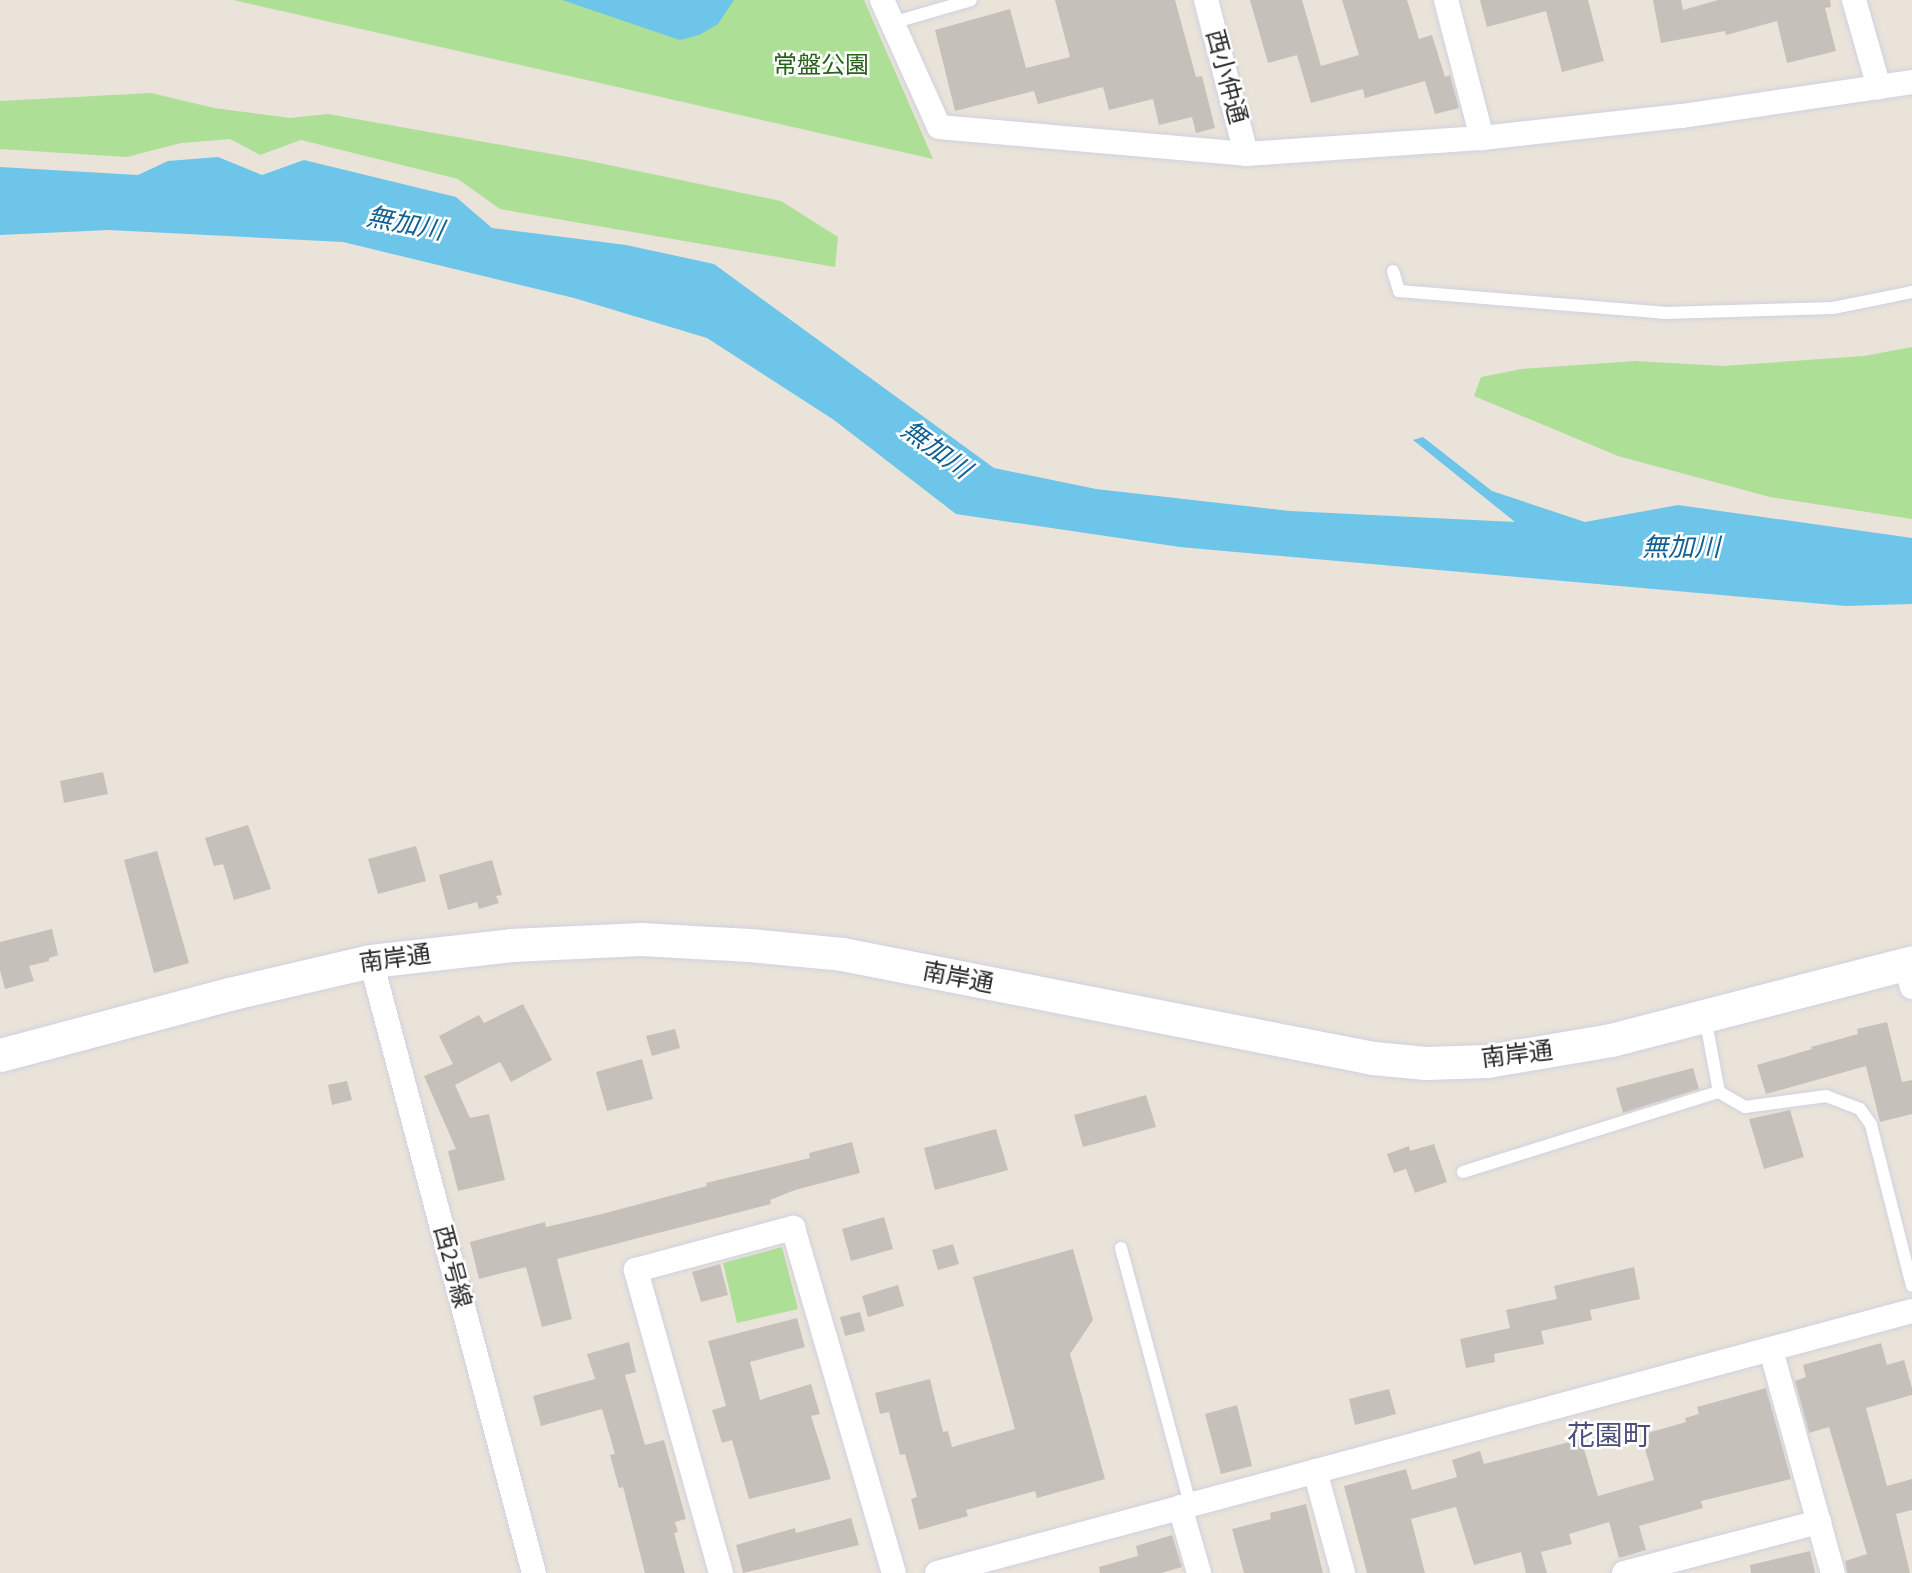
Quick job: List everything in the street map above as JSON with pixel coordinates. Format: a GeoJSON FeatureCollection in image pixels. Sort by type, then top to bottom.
{"type":"FeatureCollection","features":[{"type":"Feature","properties":{"kind":"main road","name":"南岸通"},"geometry":{"type":"LineString","coordinates":[[0,1055],[229,994],[371,961],[511,945],[640,939],[842,954],[1373,1058],[1426,1063],[1487,1061],[1548,1052],[1910,971]]}},
{"type":"Feature","properties":{"kind":"street"},"geometry":{"type":"LineString","coordinates":[[882,0],[939,127],[1246,154],[1482,138],[1682,116],[1912,82]]}},
{"type":"Feature","properties":{"kind":"street","name":"西小仲通"},"geometry":{"type":"LineString","coordinates":[[1206,0],[1246,154]]}},
{"type":"Feature","properties":{"kind":"street"},"geometry":{"type":"LineString","coordinates":[[1446,0],[1482,138]]}},
{"type":"Feature","properties":{"kind":"street"},"geometry":{"type":"LineString","coordinates":[[1854,0],[1879,88]]}},
{"type":"Feature","properties":{"kind":"street","name":"西2号線"},"geometry":{"type":"LineString","coordinates":[[371,961],[534,1573]]}},
{"type":"Feature","properties":{"kind":"street"},"geometry":{"type":"LineString","coordinates":[[721,1573],[636,1270],[793,1228],[894,1573]]}},
{"type":"Feature","properties":{"kind":"street"},"geometry":{"type":"LineString","coordinates":[[937,1573],[1912,1311]]}},
{"type":"Feature","properties":{"kind":"street"},"geometry":{"type":"LineString","coordinates":[[1771,1350],[1833,1573]]}},
{"type":"Feature","properties":{"kind":"street"},"geometry":{"type":"LineString","coordinates":[[1315,1471],[1343,1573]]}},
{"type":"Feature","properties":{"kind":"street"},"geometry":{"type":"LineString","coordinates":[[1185,1506],[1199,1573]]}},
{"type":"Feature","properties":{"kind":"street"},"geometry":{"type":"LineString","coordinates":[[1624,1573],[1819,1522]]}},
{"type":"Feature","properties":{"kind":"lane"},"geometry":{"type":"LineString","coordinates":[[892,23],[971,0]]}},
{"type":"Feature","properties":{"kind":"lane"},"geometry":{"type":"LineString","coordinates":[[1393,271],[1399,291],[1664,313],[1833,308],[1912,292]]}},
{"type":"Feature","properties":{"kind":"lane"},"geometry":{"type":"LineString","coordinates":[[1705,1017],[1719,1092]]}},
{"type":"Feature","properties":{"kind":"lane"},"geometry":{"type":"LineString","coordinates":[[1463,1172],[1719,1092],[1745,1107],[1826,1096],[1860,1109],[1871,1125],[1912,1286]]}},
{"type":"Feature","properties":{"kind":"lane"},"geometry":{"type":"LineString","coordinates":[[1121,1248],[1185,1506]]}},
{"type":"Feature","properties":{"kind":"green space","name":"常盤公園"},"geometry":{"type":"Polygon","coordinates":[[[233,0],[864,0],[933,159],[591,81],[233,0]]]}},
{"type":"Feature","properties":{"kind":"green space"},"geometry":{"type":"Polygon","coordinates":[[[151,93],[214,108],[290,118],[328,114],[585,160],[781,201],[838,237],[835,267],[500,209],[458,179],[301,140],[260,155],[230,139],[181,143],[127,157],[0,149],[0,101],[151,93]]]}},
{"type":"Feature","properties":{"kind":"green space"},"geometry":{"type":"Polygon","coordinates":[[[1912,347],[1912,519],[1770,497],[1618,456],[1474,396],[1481,377],[1522,369],[1636,361],[1723,366],[1864,356],[1912,347]]]}},
{"type":"Feature","properties":{"kind":"green space"},"geometry":{"type":"Polygon","coordinates":[[[782,1247],[798,1309],[737,1323],[723,1263],[782,1247]]]}},
{"type":"Feature","properties":{"kind":"water"},"geometry":{"type":"Polygon","coordinates":[[[562,0],[734,0],[718,24],[699,35],[680,40],[562,0]]]}},
{"type":"Feature","properties":{"kind":"water","name":"無加川"},"geometry":{"type":"Polygon","coordinates":[[[218,157],[262,175],[304,160],[456,197],[492,228],[626,245],[714,264],[994,468],[1096,489],[1290,511],[1515,522],[1413,440],[1423,437],[1492,491],[1585,522],[1678,505],[1912,538],[1912,604],[1846,606],[1180,547],[956,514],[834,420],[707,338],[574,298],[343,242],[109,230],[0,235],[0,167],[138,175],[168,161],[218,157]]]}},
{"type":"Feature","properties":{"kind":"building"},"geometry":{"type":"Polygon","coordinates":[[[1055,0],[1175,0],[1196,77],[1202,76],[1215,128],[1196,133],[1192,117],[1159,125],[1153,99],[1109,110],[1103,87],[1038,104],[1034,91],[955,111],[935,30],[1010,9],[1026,68],[1070,57],[1055,0]]]}},
{"type":"Feature","properties":{"kind":"building"},"geometry":{"type":"Polygon","coordinates":[[[1250,0],[1302,0],[1321,66],[1359,55],[1342,0],[1407,0],[1419,39],[1432,35],[1445,77],[1450,75],[1459,108],[1435,114],[1425,81],[1365,98],[1363,89],[1311,103],[1297,55],[1268,63],[1250,0]]]}},
{"type":"Feature","properties":{"kind":"building"},"geometry":{"type":"Polygon","coordinates":[[[1480,0],[1588,0],[1604,61],[1562,72],[1546,11],[1487,27],[1480,0]]]}},
{"type":"Feature","properties":{"kind":"building"},"geometry":{"type":"Polygon","coordinates":[[[1653,0],[1681,0],[1683,10],[1718,0],[1830,0],[1831,7],[1825,8],[1836,51],[1787,63],[1777,21],[1726,35],[1725,31],[1661,43],[1653,0]]]}},
{"type":"Feature","properties":{"kind":"building"},"geometry":{"type":"Polygon","coordinates":[[[103,772],[108,794],[64,803],[60,781],[103,772]]]}},
{"type":"Feature","properties":{"kind":"building"},"geometry":{"type":"Polygon","coordinates":[[[248,825],[271,889],[234,900],[223,864],[214,866],[205,838],[248,825]]]}},
{"type":"Feature","properties":{"kind":"building"},"geometry":{"type":"Polygon","coordinates":[[[416,846],[426,881],[378,894],[368,859],[416,846]]]}},
{"type":"Feature","properties":{"kind":"building"},"geometry":{"type":"Polygon","coordinates":[[[157,851],[189,963],[154,973],[124,860],[157,851]]]}},
{"type":"Feature","properties":{"kind":"building"},"geometry":{"type":"Polygon","coordinates":[[[492,860],[502,895],[496,896],[499,903],[479,909],[477,902],[448,910],[439,875],[492,860]]]}},
{"type":"Feature","properties":{"kind":"building"},"geometry":{"type":"Polygon","coordinates":[[[52,929],[58,955],[49,958],[49,961],[29,966],[34,981],[5,989],[0,970],[0,942],[52,929]]]}},
{"type":"Feature","properties":{"kind":"building"},"geometry":{"type":"Polygon","coordinates":[[[523,1004],[552,1060],[511,1082],[500,1062],[455,1085],[470,1118],[489,1114],[505,1180],[458,1191],[448,1151],[456,1149],[424,1076],[453,1064],[439,1036],[479,1015],[484,1023],[523,1004]]]}},
{"type":"Feature","properties":{"kind":"building"},"geometry":{"type":"Polygon","coordinates":[[[1887,1022],[1902,1082],[1912,1080],[1912,1114],[1880,1122],[1866,1066],[1766,1094],[1757,1065],[1858,1034],[1857,1029],[1887,1022]]]}},
{"type":"Feature","properties":{"kind":"building"},"geometry":{"type":"Polygon","coordinates":[[[675,1029],[680,1048],[652,1056],[646,1036],[675,1029]]]}},
{"type":"Feature","properties":{"kind":"building"},"geometry":{"type":"Polygon","coordinates":[[[642,1059],[653,1099],[607,1111],[596,1072],[642,1059]]]}},
{"type":"Feature","properties":{"kind":"building"},"geometry":{"type":"Polygon","coordinates":[[[1693,1068],[1699,1089],[1623,1113],[1616,1088],[1693,1068]]]}},
{"type":"Feature","properties":{"kind":"building"},"geometry":{"type":"Polygon","coordinates":[[[347,1081],[352,1100],[332,1105],[328,1085],[347,1081]]]}},
{"type":"Feature","properties":{"kind":"building"},"geometry":{"type":"Polygon","coordinates":[[[1146,1095],[1156,1127],[1083,1147],[1074,1115],[1146,1095]]]}},
{"type":"Feature","properties":{"kind":"building"},"geometry":{"type":"Polygon","coordinates":[[[1790,1110],[1804,1157],[1764,1169],[1749,1119],[1790,1110]]]}},
{"type":"Feature","properties":{"kind":"building"},"geometry":{"type":"Polygon","coordinates":[[[996,1129],[1008,1170],[935,1190],[924,1148],[996,1129]]]}},
{"type":"Feature","properties":{"kind":"building"},"geometry":{"type":"Polygon","coordinates":[[[852,1142],[860,1173],[795,1190],[770,1200],[771,1204],[557,1259],[572,1319],[542,1327],[526,1267],[479,1279],[470,1242],[545,1222],[546,1227],[602,1214],[707,1186],[706,1183],[810,1158],[809,1153],[852,1142]]]}},
{"type":"Feature","properties":{"kind":"building"},"geometry":{"type":"Polygon","coordinates":[[[1434,1144],[1447,1182],[1415,1193],[1406,1169],[1394,1173],[1387,1154],[1409,1146],[1410,1151],[1434,1144]]]}},
{"type":"Feature","properties":{"kind":"building"},"geometry":{"type":"Polygon","coordinates":[[[884,1217],[893,1249],[851,1261],[842,1229],[884,1217]]]}},
{"type":"Feature","properties":{"kind":"building"},"geometry":{"type":"Polygon","coordinates":[[[953,1244],[959,1264],[938,1270],[932,1250],[953,1244]]]}},
{"type":"Feature","properties":{"kind":"building"},"geometry":{"type":"Polygon","coordinates":[[[1073,1249],[1093,1320],[1070,1354],[1105,1479],[1037,1498],[1035,1491],[966,1510],[968,1516],[919,1530],[911,1499],[917,1497],[905,1454],[900,1455],[889,1412],[880,1414],[875,1393],[930,1379],[943,1432],[948,1431],[952,1447],[1015,1429],[973,1277],[1073,1249]]]}},
{"type":"Feature","properties":{"kind":"building"},"geometry":{"type":"Polygon","coordinates":[[[720,1264],[728,1295],[701,1302],[692,1272],[720,1264]]]}},
{"type":"Feature","properties":{"kind":"building"},"geometry":{"type":"Polygon","coordinates":[[[1634,1267],[1640,1299],[1590,1310],[1592,1320],[1541,1331],[1544,1344],[1494,1354],[1495,1362],[1466,1368],[1460,1339],[1510,1328],[1506,1310],[1557,1299],[1554,1286],[1634,1267]]]}},
{"type":"Feature","properties":{"kind":"building"},"geometry":{"type":"Polygon","coordinates":[[[898,1285],[904,1306],[868,1317],[862,1296],[898,1285]]]}},
{"type":"Feature","properties":{"kind":"building"},"geometry":{"type":"Polygon","coordinates":[[[860,1312],[865,1331],[845,1336],[840,1317],[860,1312]]]}},
{"type":"Feature","properties":{"kind":"building"},"geometry":{"type":"Polygon","coordinates":[[[797,1318],[805,1347],[750,1362],[760,1400],[811,1384],[820,1414],[811,1416],[831,1479],[749,1499],[732,1440],[722,1443],[712,1410],[726,1406],[708,1341],[797,1318]]]}},
{"type":"Feature","properties":{"kind":"building"},"geometry":{"type":"Polygon","coordinates":[[[629,1342],[636,1372],[625,1375],[645,1445],[664,1440],[686,1519],[675,1522],[678,1532],[674,1533],[685,1573],[645,1573],[623,1487],[619,1488],[610,1455],[615,1454],[602,1409],[541,1426],[533,1396],[595,1379],[587,1354],[629,1342]]]}},
{"type":"Feature","properties":{"kind":"building"},"geometry":{"type":"Polygon","coordinates":[[[1881,1343],[1887,1365],[1904,1360],[1912,1388],[1912,1395],[1866,1408],[1887,1486],[1912,1479],[1912,1510],[1896,1514],[1910,1573],[1847,1573],[1845,1561],[1867,1554],[1829,1427],[1809,1433],[1795,1381],[1806,1377],[1803,1365],[1881,1343]]]}},
{"type":"Feature","properties":{"kind":"building"},"geometry":{"type":"Polygon","coordinates":[[[1766,1388],[1791,1479],[1701,1501],[1703,1508],[1639,1526],[1646,1550],[1619,1558],[1609,1522],[1569,1534],[1572,1544],[1541,1552],[1547,1573],[1526,1573],[1521,1552],[1474,1565],[1456,1507],[1411,1519],[1425,1573],[1367,1573],[1344,1486],[1406,1469],[1412,1490],[1457,1477],[1452,1460],[1480,1451],[1484,1464],[1581,1439],[1598,1496],[1654,1480],[1641,1435],[1686,1422],[1685,1418],[1699,1414],[1697,1407],[1766,1388]]]}},
{"type":"Feature","properties":{"kind":"building"},"geometry":{"type":"Polygon","coordinates":[[[1389,1389],[1396,1414],[1355,1425],[1349,1399],[1389,1389]]]}},
{"type":"Feature","properties":{"kind":"building"},"geometry":{"type":"Polygon","coordinates":[[[1237,1405],[1252,1466],[1221,1474],[1205,1414],[1237,1405]]]}},
{"type":"Feature","properties":{"kind":"building"},"geometry":{"type":"Polygon","coordinates":[[[1306,1504],[1323,1573],[1244,1573],[1232,1529],[1271,1519],[1270,1513],[1306,1504]]]}},
{"type":"Feature","properties":{"kind":"building"},"geometry":{"type":"Polygon","coordinates":[[[851,1518],[859,1545],[743,1573],[736,1545],[795,1528],[796,1533],[851,1518]]]}},
{"type":"Feature","properties":{"kind":"building"},"geometry":{"type":"Polygon","coordinates":[[[1172,1535],[1182,1567],[1161,1573],[1100,1573],[1099,1567],[1138,1556],[1136,1546],[1172,1535]]]}},
{"type":"Feature","properties":{"kind":"building"},"geometry":{"type":"Polygon","coordinates":[[[1810,1551],[1815,1573],[1751,1573],[1750,1565],[1810,1551]]]}},
{"type":"Feature","properties":{"kind":"district","name":"花園町"},"geometry":{"type":"Point","coordinates":[1609,1436]}}]}
